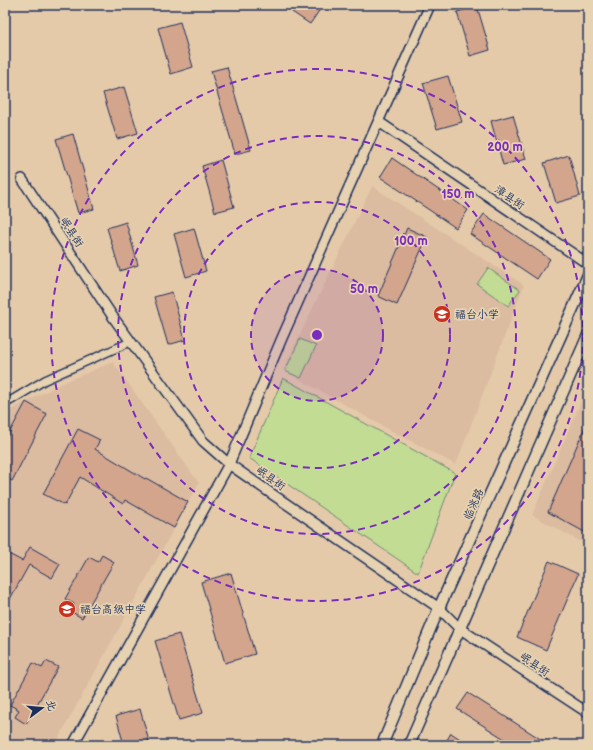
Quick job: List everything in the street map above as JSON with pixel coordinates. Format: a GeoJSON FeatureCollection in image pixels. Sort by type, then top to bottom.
{"type":"FeatureCollection","features":[{"type":"Feature","properties":{"kind":"main road","name":"临洮路"},"geometry":{"type":"LineString","coordinates":[[382,745],[439,608],[588,275]]}},
{"type":"Feature","properties":{"kind":"main road"},"geometry":{"type":"LineString","coordinates":[[409,745],[588,335]]}},
{"type":"Feature","properties":{"kind":"street"},"geometry":{"type":"LineString","coordinates":[[73,745],[229,464],[282,338],[430,5]]}},
{"type":"Feature","properties":{"kind":"street","name":"漳县街"},"geometry":{"type":"LineString","coordinates":[[379,122],[588,264]]}},
{"type":"Feature","properties":{"kind":"street","name":"岷县街"},"geometry":{"type":"LineString","coordinates":[[22,179],[130,342],[203,441],[229,464],[439,608],[459,628],[588,713]]}},
{"type":"Feature","properties":{"kind":"street"},"geometry":{"type":"LineString","coordinates":[[5,404],[44,380],[130,342]]}},
{"type":"Feature","properties":{"kind":"shaded area","name":"福台小学"},"geometry":{"type":"Polygon","coordinates":[[[372,186],[524,285],[456,465],[384,427],[283,370],[372,186]]]}},
{"type":"Feature","properties":{"kind":"shaded area","name":"福台高级中学"},"geometry":{"type":"Polygon","coordinates":[[[113,362],[199,483],[55,745],[22,745],[5,735],[5,413],[62,383],[113,362]]]}},
{"type":"Feature","properties":{"kind":"shaded area"},"geometry":{"type":"Polygon","coordinates":[[[588,385],[588,546],[532,515],[588,385]]]}},
{"type":"Feature","properties":{"kind":"green space"},"geometry":{"type":"Polygon","coordinates":[[[488,268],[520,290],[508,306],[477,284],[488,268]]]}},
{"type":"Feature","properties":{"kind":"green space"},"geometry":{"type":"Polygon","coordinates":[[[300,339],[316,346],[301,378],[285,371],[300,339]]]}},
{"type":"Feature","properties":{"kind":"green space"},"geometry":{"type":"Polygon","coordinates":[[[283,378],[455,473],[418,573],[249,458],[283,378]]]}},
{"type":"Feature","properties":{"kind":"building"},"geometry":{"type":"Polygon","coordinates":[[[297,5],[323,5],[310,24],[292,12],[297,5]]]}},
{"type":"Feature","properties":{"kind":"building"},"geometry":{"type":"Polygon","coordinates":[[[477,6],[490,50],[470,56],[457,12],[477,6]]]}},
{"type":"Feature","properties":{"kind":"building"},"geometry":{"type":"Polygon","coordinates":[[[180,22],[193,67],[171,74],[158,28],[180,22]]]}},
{"type":"Feature","properties":{"kind":"building"},"geometry":{"type":"Polygon","coordinates":[[[227,67],[251,150],[235,154],[211,71],[227,67]]]}},
{"type":"Feature","properties":{"kind":"building"},"geometry":{"type":"Polygon","coordinates":[[[448,76],[462,122],[437,129],[423,83],[448,76]]]}},
{"type":"Feature","properties":{"kind":"building"},"geometry":{"type":"Polygon","coordinates":[[[124,87],[138,133],[117,139],[103,93],[124,87]]]}},
{"type":"Feature","properties":{"kind":"building"},"geometry":{"type":"Polygon","coordinates":[[[513,115],[526,159],[503,165],[491,121],[513,115]]]}},
{"type":"Feature","properties":{"kind":"building"},"geometry":{"type":"Polygon","coordinates":[[[73,134],[94,209],[78,213],[56,139],[73,134]]]}},
{"type":"Feature","properties":{"kind":"building"},"geometry":{"type":"Polygon","coordinates":[[[569,155],[580,196],[556,203],[544,163],[569,155]]]}},
{"type":"Feature","properties":{"kind":"building"},"geometry":{"type":"Polygon","coordinates":[[[392,158],[468,210],[456,228],[380,177],[392,158]]]}},
{"type":"Feature","properties":{"kind":"building"},"geometry":{"type":"Polygon","coordinates":[[[221,160],[234,207],[215,212],[202,166],[221,160]]]}},
{"type":"Feature","properties":{"kind":"building"},"geometry":{"type":"Polygon","coordinates":[[[484,214],[550,259],[537,279],[470,234],[484,214]]]}},
{"type":"Feature","properties":{"kind":"building"},"geometry":{"type":"Polygon","coordinates":[[[126,222],[138,265],[120,271],[107,228],[126,222]]]}},
{"type":"Feature","properties":{"kind":"building"},"geometry":{"type":"Polygon","coordinates":[[[194,228],[206,271],[186,277],[174,234],[194,228]]]}},
{"type":"Feature","properties":{"kind":"building"},"geometry":{"type":"Polygon","coordinates":[[[407,228],[427,237],[397,305],[378,296],[407,228]]]}},
{"type":"Feature","properties":{"kind":"building"},"geometry":{"type":"Polygon","coordinates":[[[172,292],[185,340],[168,345],[154,297],[172,292]]]}},
{"type":"Feature","properties":{"kind":"building"},"geometry":{"type":"Polygon","coordinates":[[[26,402],[47,414],[12,481],[5,477],[5,441],[26,402]]]}},
{"type":"Feature","properties":{"kind":"building"},"geometry":{"type":"Polygon","coordinates":[[[588,420],[588,534],[548,512],[588,420]]]}},
{"type":"Feature","properties":{"kind":"building"},"geometry":{"type":"Polygon","coordinates":[[[78,429],[100,440],[95,449],[145,479],[146,478],[188,502],[174,528],[125,500],[123,504],[80,477],[65,505],[43,494],[78,429]]]}},
{"type":"Feature","properties":{"kind":"building"},"geometry":{"type":"Polygon","coordinates":[[[30,547],[60,564],[52,578],[29,565],[5,608],[5,552],[22,561],[30,547]]]}},
{"type":"Feature","properties":{"kind":"building"},"geometry":{"type":"Polygon","coordinates":[[[102,555],[114,562],[82,618],[70,611],[74,604],[65,599],[89,557],[98,562],[102,555]]]}},
{"type":"Feature","properties":{"kind":"building"},"geometry":{"type":"Polygon","coordinates":[[[549,561],[578,574],[546,650],[517,637],[549,561]]]}},
{"type":"Feature","properties":{"kind":"building"},"geometry":{"type":"Polygon","coordinates":[[[231,573],[255,654],[225,663],[201,582],[231,573]]]}},
{"type":"Feature","properties":{"kind":"building"},"geometry":{"type":"Polygon","coordinates":[[[179,634],[203,713],[179,720],[155,641],[179,634]]]}},
{"type":"Feature","properties":{"kind":"building"},"geometry":{"type":"Polygon","coordinates":[[[46,661],[58,667],[26,724],[15,717],[19,710],[10,705],[33,663],[42,668],[46,661]]]}},
{"type":"Feature","properties":{"kind":"building"},"geometry":{"type":"Polygon","coordinates":[[[468,693],[550,745],[514,745],[457,709],[468,693]]]}},
{"type":"Feature","properties":{"kind":"building"},"geometry":{"type":"Polygon","coordinates":[[[140,709],[150,745],[124,745],[116,716],[140,709]]]}},
{"type":"Feature","properties":{"kind":"building"},"geometry":{"type":"Polygon","coordinates":[[[451,733],[469,745],[444,745],[451,733]]]}},
{"type":"Feature","properties":{"kind":"place","name":"福台小学"},"geometry":{"type":"Point","coordinates":[442,314]}},
{"type":"Feature","properties":{"kind":"place","name":"福台高级中学"},"geometry":{"type":"Point","coordinates":[67,609]}}]}
